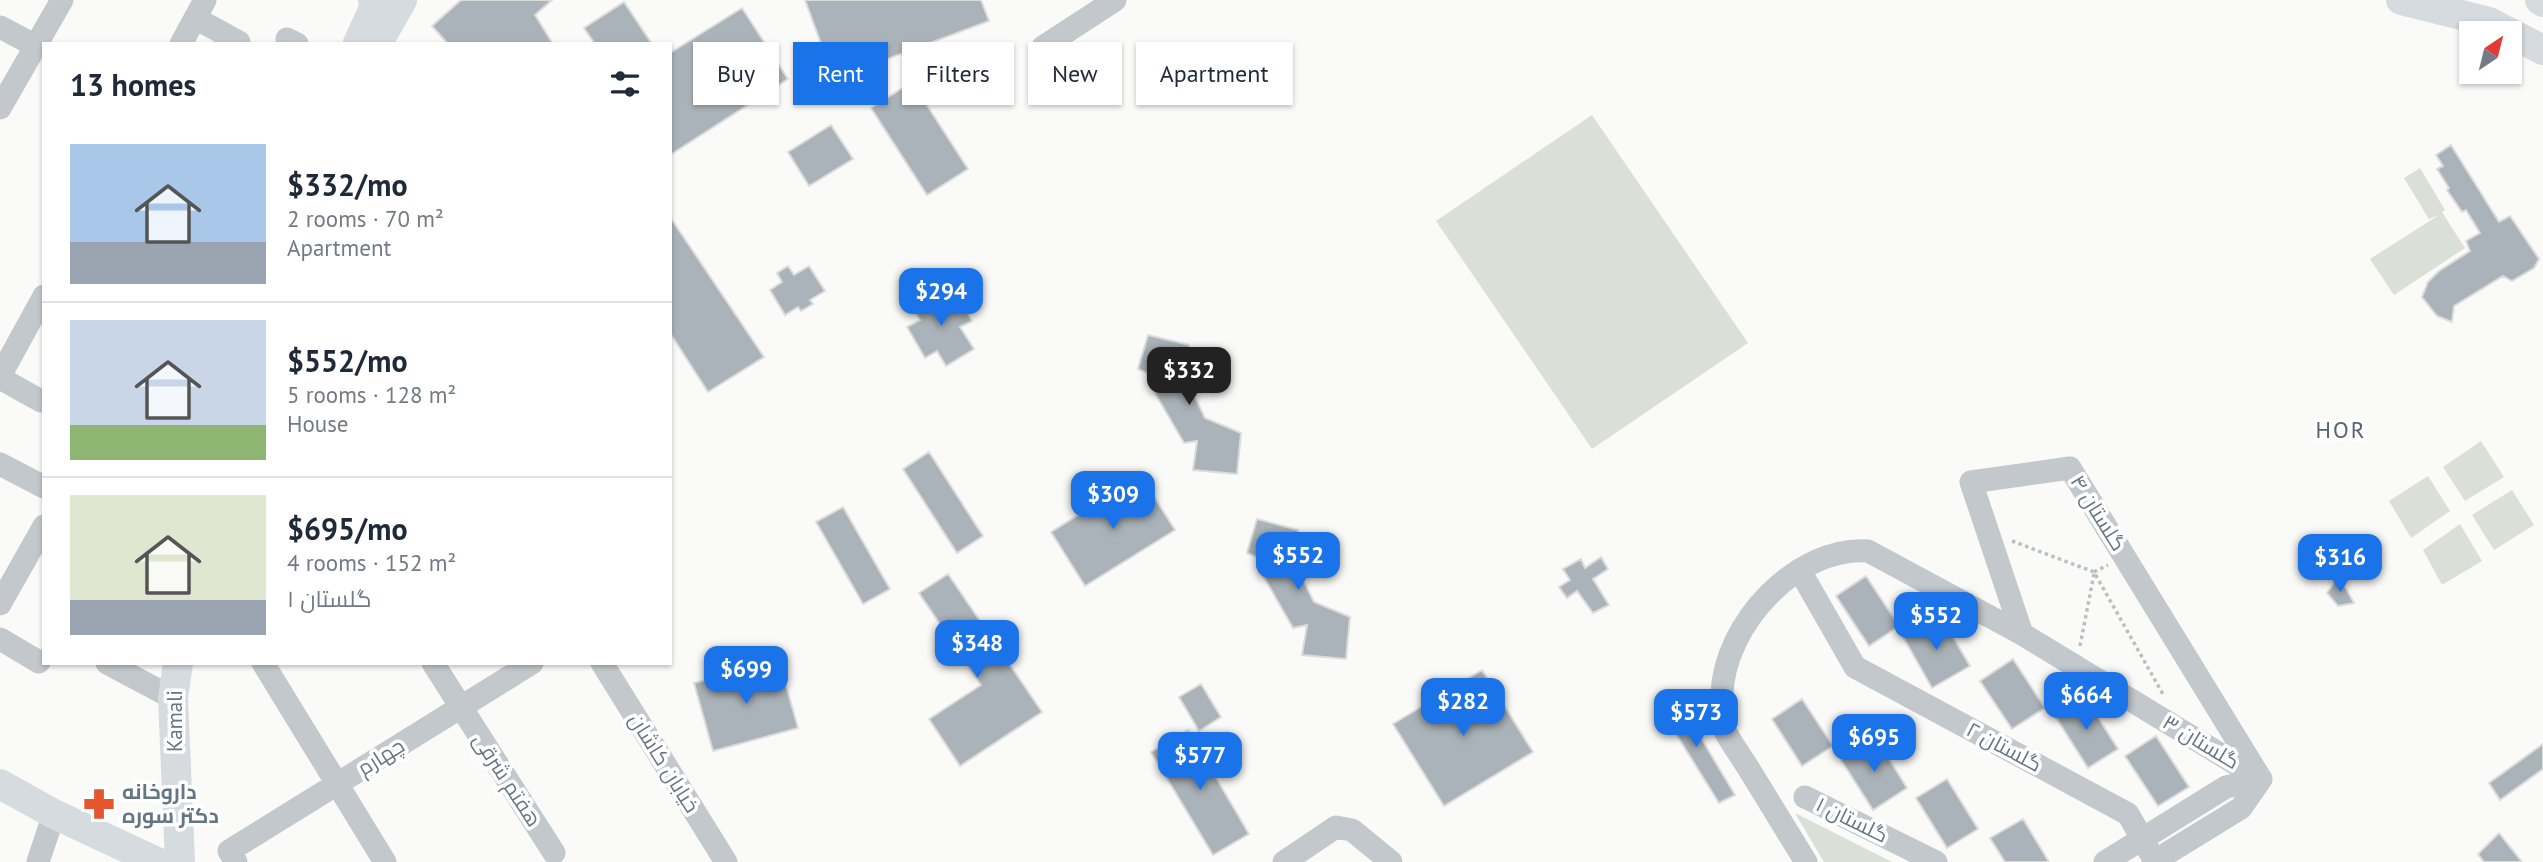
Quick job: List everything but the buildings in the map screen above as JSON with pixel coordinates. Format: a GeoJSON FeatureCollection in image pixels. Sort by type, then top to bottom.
{"type":"FeatureCollection","features":[{"type":"Feature","properties":{"kind":"main road"},"geometry":{"type":"LineString","coordinates":[[359,42],[374,8],[373,0]]}},
{"type":"Feature","properties":{"kind":"main road"},"geometry":{"type":"LineString","coordinates":[[378,42],[402,0]]}},
{"type":"Feature","properties":{"kind":"main road"},"geometry":{"type":"LineString","coordinates":[[2401,0],[2489,22],[2543,50]]}},
{"type":"Feature","properties":{"kind":"main road","name":"Kamali"},"geometry":{"type":"LineString","coordinates":[[168,862],[173,698],[178,665]]}},
{"type":"Feature","properties":{"kind":"main road"},"geometry":{"type":"LineString","coordinates":[[0,784],[54,814],[168,862]]}},
{"type":"Feature","properties":{"kind":"street"},"geometry":{"type":"LineString","coordinates":[[1051,42],[1115,0]]}},
{"type":"Feature","properties":{"kind":"street"},"geometry":{"type":"LineString","coordinates":[[2,100],[36,46],[58,1]]}},
{"type":"Feature","properties":{"kind":"street"},"geometry":{"type":"LineString","coordinates":[[182,42],[200,9],[239,42]]}},
{"type":"Feature","properties":{"kind":"street"},"geometry":{"type":"LineString","coordinates":[[0,27],[36,46]]}},
{"type":"Feature","properties":{"kind":"street"},"geometry":{"type":"LineString","coordinates":[[41,401],[0,377],[42,300]]}},
{"type":"Feature","properties":{"kind":"street"},"geometry":{"type":"LineString","coordinates":[[0,464],[42,486]]}},
{"type":"Feature","properties":{"kind":"street","name":"گلستان ۴"},"geometry":{"type":"LineString","coordinates":[[2022,634],[1972,482],[2070,468],[2261,779]]}},
{"type":"Feature","properties":{"kind":"street"},"geometry":{"type":"LineString","coordinates":[[0,604],[42,530]]}},
{"type":"Feature","properties":{"kind":"street","name":"گلستان ۳"},"geometry":{"type":"LineString","coordinates":[[1800,571],[1846,550],[1868,551],[2022,634],[2261,779]]}},
{"type":"Feature","properties":{"kind":"street"},"geometry":{"type":"LineString","coordinates":[[1800,571],[1758,605],[1741,628],[1729,655],[1722,684],[1721,723],[1806,862]]}},
{"type":"Feature","properties":{"kind":"street","name":"گلستان ۲"},"geometry":{"type":"LineString","coordinates":[[1800,571],[1855,667],[2128,814],[2154,862]]}},
{"type":"Feature","properties":{"kind":"street"},"geometry":{"type":"LineString","coordinates":[[0,639],[39,662]]}},
{"type":"Feature","properties":{"kind":"street"},"geometry":{"type":"LineString","coordinates":[[111,665],[173,698]]}},
{"type":"Feature","properties":{"kind":"street"},"geometry":{"type":"LineString","coordinates":[[264,665],[385,862]]}},
{"type":"Feature","properties":{"kind":"street","name":"هفتم شرقی"},"geometry":{"type":"LineString","coordinates":[[434,665],[554,853]]}},
{"type":"Feature","properties":{"kind":"street","name":"چهارم"},"geometry":{"type":"LineString","coordinates":[[233,856],[337,784],[529,665]]}},
{"type":"Feature","properties":{"kind":"street","name":"خیابان کاشان"},"geometry":{"type":"LineString","coordinates":[[603,665],[726,862]]}},
{"type":"Feature","properties":{"kind":"street"},"geometry":{"type":"LineString","coordinates":[[2105,862],[2226,787],[2261,779]]}},
{"type":"Feature","properties":{"kind":"street"},"geometry":{"type":"LineString","coordinates":[[2154,862],[2241,808],[2261,779]]}},
{"type":"Feature","properties":{"kind":"street","name":"گلستان ۱"},"geometry":{"type":"LineString","coordinates":[[1805,797],[1936,862]]}},
{"type":"Feature","properties":{"kind":"street"},"geometry":{"type":"LineString","coordinates":[[38,862],[54,814]]}},
{"type":"Feature","properties":{"kind":"street"},"geometry":{"type":"LineString","coordinates":[[1284,862],[1336,827],[1352,830],[1391,862]]}},
{"type":"Feature","properties":{"kind":"path"},"geometry":{"type":"LineString","coordinates":[[1988,532],[2094,572],[2164,698]]}},
{"type":"Feature","properties":{"kind":"path"},"geometry":{"type":"LineString","coordinates":[[2076,666],[2094,572]]}},
{"type":"Feature","properties":{"kind":"shaded area"},"geometry":{"type":"Polygon","coordinates":[[[1592,115],[1748,343],[1592,449],[1436,221],[1592,115]]]}},
{"type":"Feature","properties":{"kind":"shaded area"},"geometry":{"type":"Polygon","coordinates":[[[2420,168],[2445,210],[2442,212],[2465,248],[2394,295],[2370,259],[2439,215],[2429,219],[2404,178],[2420,168]]]}},
{"type":"Feature","properties":{"kind":"shaded area"},"geometry":{"type":"Polygon","coordinates":[[[2481,441],[2504,477],[2465,501],[2443,467],[2481,441]]]}},
{"type":"Feature","properties":{"kind":"shaded area"},"geometry":{"type":"Polygon","coordinates":[[[2428,476],[2450,511],[2411,538],[2389,501],[2428,476]]]}},
{"type":"Feature","properties":{"kind":"shaded area"},"geometry":{"type":"Polygon","coordinates":[[[2512,490],[2534,525],[2494,550],[2472,515],[2512,490]]]}},
{"type":"Feature","properties":{"kind":"shaded area"},"geometry":{"type":"Polygon","coordinates":[[[2460,524],[2482,561],[2442,585],[2423,550],[2460,524]]]}},
{"type":"Feature","properties":{"kind":"shaded area"},"geometry":{"type":"Polygon","coordinates":[[[1795,813],[1892,862],[1824,862],[1795,813]]]}},
{"type":"Feature","properties":{"kind":"place","name":"داروخانه دکتر سوره"},"geometry":{"type":"Point","coordinates":[99,804]}},
{"type":"Feature","properties":{"kind":"district","name":"HOR"},"geometry":{"type":"Point","coordinates":[2341,430]}}]}
